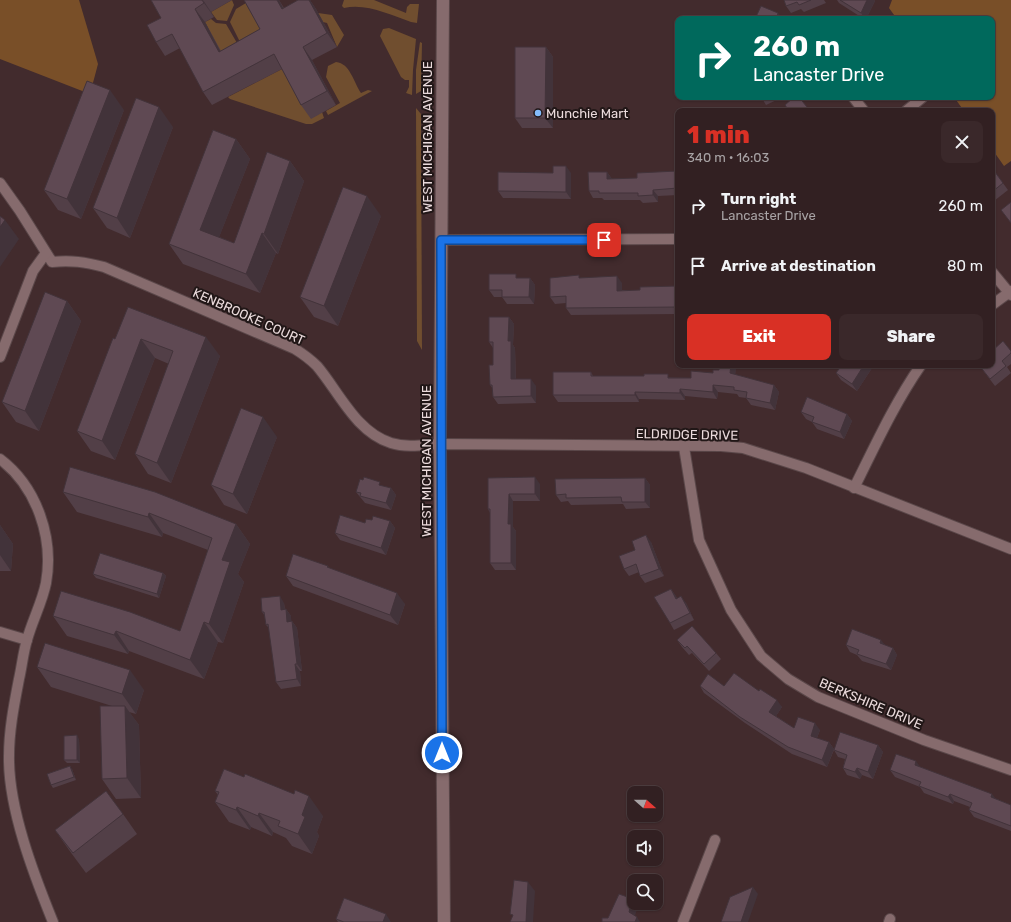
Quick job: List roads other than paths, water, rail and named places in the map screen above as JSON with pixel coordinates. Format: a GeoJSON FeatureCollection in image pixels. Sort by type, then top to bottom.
{"type":"FeatureCollection","features":[{"type":"Feature","properties":{"kind":"street","name":"WEST MICHIGAN AVENUE"},"geometry":{"type":"LineString","coordinates":[[443,0],[440,444],[444,922]]}},
{"type":"Feature","properties":{"kind":"street"},"geometry":{"type":"LineString","coordinates":[[855,100],[862,108]]}},
{"type":"Feature","properties":{"kind":"street"},"geometry":{"type":"LineString","coordinates":[[910,108],[919,100]]}},
{"type":"Feature","properties":{"kind":"street","name":"KENBROOKE COURT"},"geometry":{"type":"LineString","coordinates":[[0,183],[52,262],[70,260],[104,267],[295,349],[317,367],[354,416],[381,438],[389,442],[404,445],[440,444]]}},
{"type":"Feature","properties":{"kind":"street"},"geometry":{"type":"LineString","coordinates":[[441,240],[675,240]]}},
{"type":"Feature","properties":{"kind":"street"},"geometry":{"type":"LineString","coordinates":[[0,357],[33,271],[46,253]]}},
{"type":"Feature","properties":{"kind":"street"},"geometry":{"type":"LineString","coordinates":[[995,276],[1010,293],[995,303]]}},
{"type":"Feature","properties":{"kind":"street"},"geometry":{"type":"LineString","coordinates":[[854,488],[889,416],[904,390],[920,368]]}},
{"type":"Feature","properties":{"kind":"street","name":"ELDRIDGE DRIVE"},"geometry":{"type":"LineString","coordinates":[[440,444],[743,448],[806,468],[1011,549]]}},
{"type":"Feature","properties":{"kind":"street","name":"BERKSHIRE DRIVE"},"geometry":{"type":"LineString","coordinates":[[684,447],[699,540],[731,610],[761,656],[788,679],[818,697],[924,740],[1011,770]]}},
{"type":"Feature","properties":{"kind":"street"},"geometry":{"type":"LineString","coordinates":[[0,459],[12,468],[20,479],[36,505],[46,532],[49,559],[46,584],[27,640],[10,725],[9,758],[12,791],[27,851],[53,922]]}},
{"type":"Feature","properties":{"kind":"street"},"geometry":{"type":"LineString","coordinates":[[0,632],[27,640]]}},
{"type":"Feature","properties":{"kind":"street"},"geometry":{"type":"LineString","coordinates":[[683,922],[715,840]]}},
{"type":"Feature","properties":{"kind":"place","name":"Munchie Mart"},"geometry":{"type":"Point","coordinates":[538,113]}}]}
